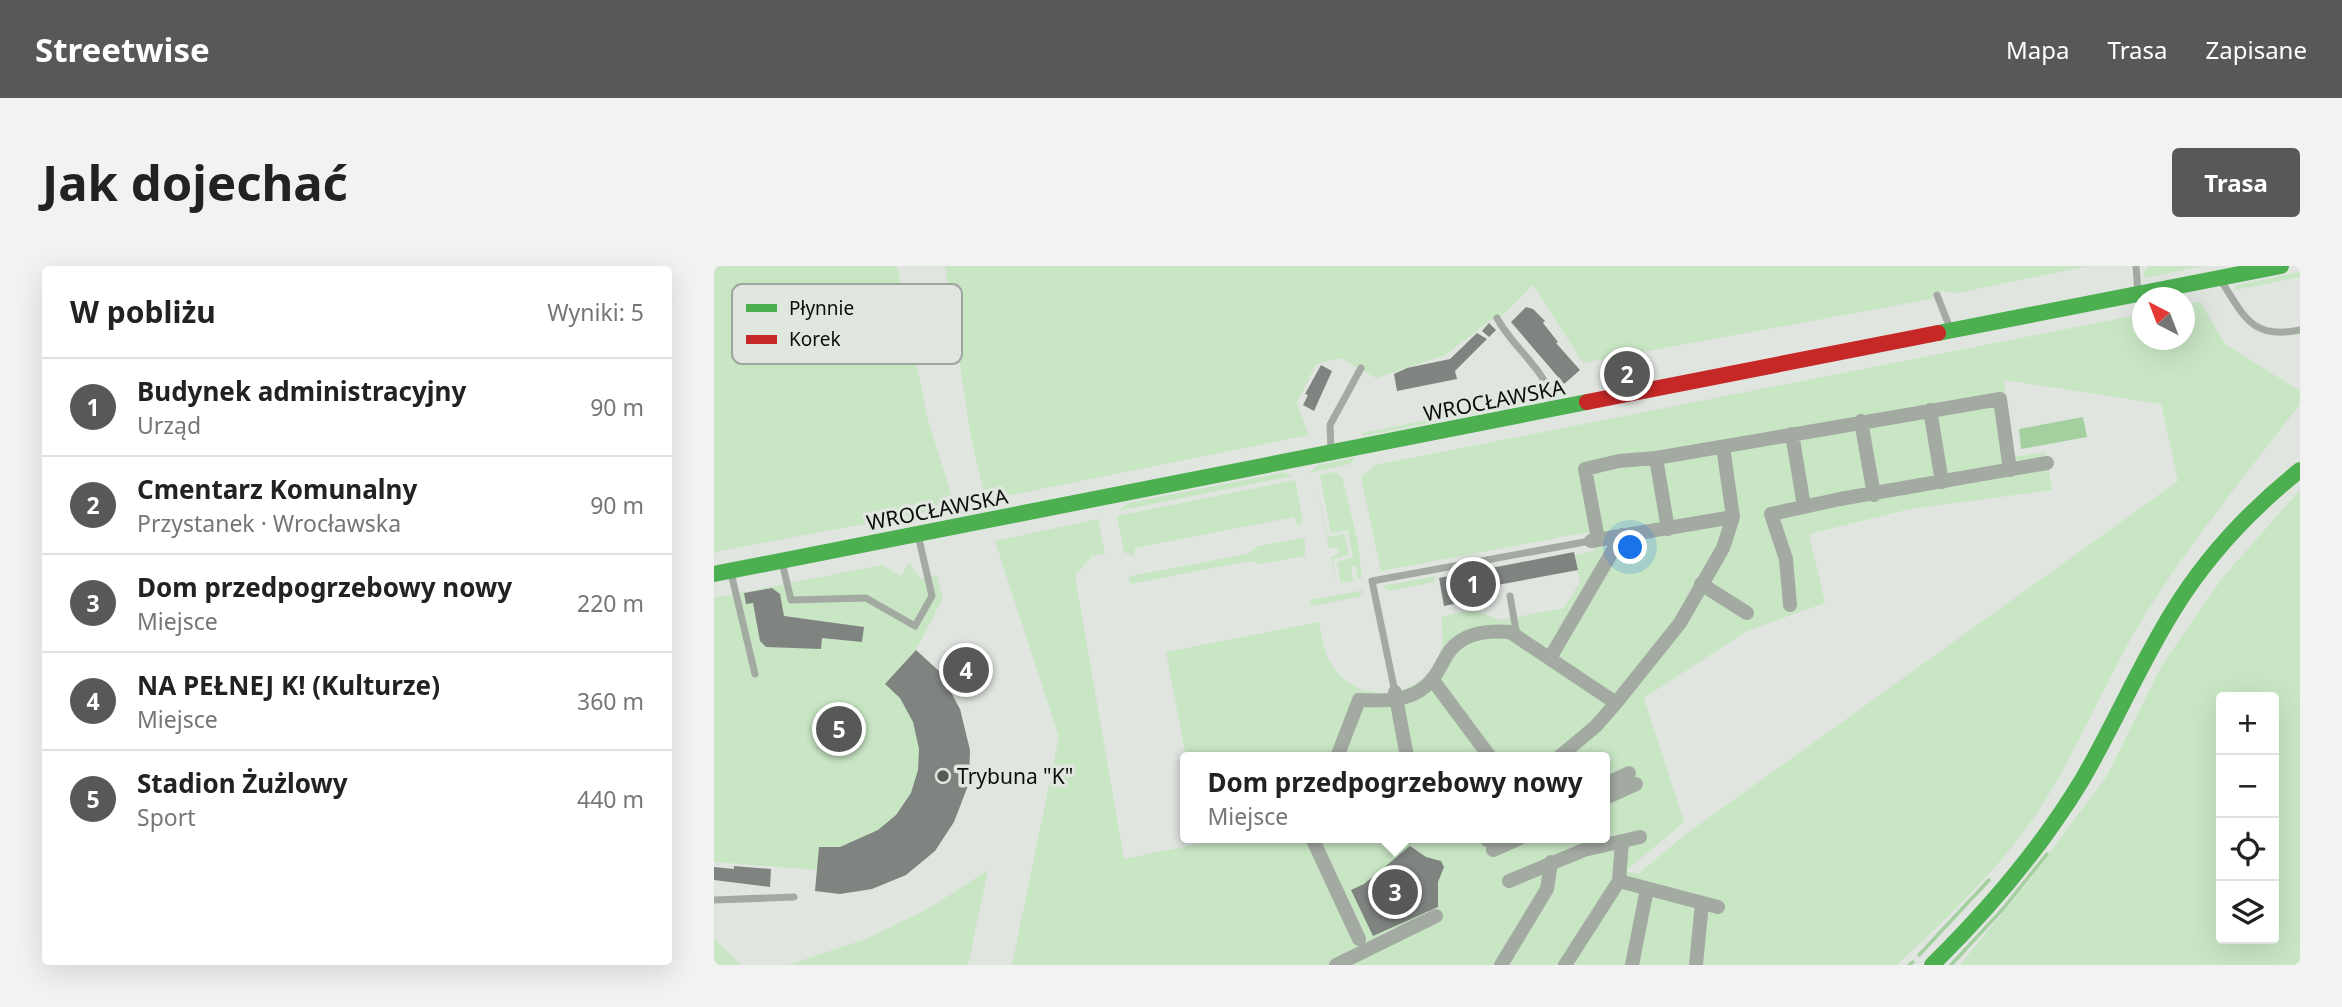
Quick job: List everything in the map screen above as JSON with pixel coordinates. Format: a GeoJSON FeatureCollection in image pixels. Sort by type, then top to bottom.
{"type":"FeatureCollection","features":[{"type":"Feature","properties":{"kind":"main road","name":"WROCŁAWSKA"},"geometry":{"type":"LineString","coordinates":[[2177,287],[2281,266]]}},
{"type":"Feature","properties":{"kind":"main road","name":"WROCŁAWSKA"},"geometry":{"type":"LineString","coordinates":[[714,574],[2132,296]]}},
{"type":"Feature","properties":{"kind":"main road"},"geometry":{"type":"LineString","coordinates":[[1932,965],[1976,921],[2043,838],[2109,732],[2163,628],[2200,573],[2243,522],[2300,470]]}},
{"type":"Feature","properties":{"kind":"street"},"geometry":{"type":"LineString","coordinates":[[1733,517],[1594,540],[1585,469],[1619,461],[1656,458],[2000,399],[2010,470]]}},
{"type":"Feature","properties":{"kind":"street"},"geometry":{"type":"LineString","coordinates":[[1930,410],[1942,482]]}},
{"type":"Feature","properties":{"kind":"street"},"geometry":{"type":"LineString","coordinates":[[1861,421],[1874,495]]}},
{"type":"Feature","properties":{"kind":"street"},"geometry":{"type":"LineString","coordinates":[[1792,434],[1804,506]]}},
{"type":"Feature","properties":{"kind":"street"},"geometry":{"type":"LineString","coordinates":[[1565,752],[1596,726],[1680,623],[1723,548],[1733,517],[1723,447]]}},
{"type":"Feature","properties":{"kind":"street"},"geometry":{"type":"LineString","coordinates":[[1656,458],[1668,528]]}},
{"type":"Feature","properties":{"kind":"street"},"geometry":{"type":"LineString","coordinates":[[1790,605],[1786,559],[1771,514],[2047,463]]}},
{"type":"Feature","properties":{"kind":"street"},"geometry":{"type":"LineString","coordinates":[[1550,658],[1622,536]]}},
{"type":"Feature","properties":{"kind":"street"},"geometry":{"type":"LineString","coordinates":[[1701,584],[1747,612]]}},
{"type":"Feature","properties":{"kind":"street"},"geometry":{"type":"LineString","coordinates":[[1339,752],[1359,699],[1399,695],[1426,686],[1450,650],[1467,637],[1490,630],[1510,632],[1616,703]]}},
{"type":"Feature","properties":{"kind":"street"},"geometry":{"type":"LineString","coordinates":[[1432,679],[1486,752]]}},
{"type":"Feature","properties":{"kind":"street"},"geometry":{"type":"LineString","coordinates":[[1399,695],[1406,752]]}},
{"type":"Feature","properties":{"kind":"street"},"geometry":{"type":"LineString","coordinates":[[1610,784],[1632,779],[1610,794]]}},
{"type":"Feature","properties":{"kind":"street"},"geometry":{"type":"LineString","coordinates":[[1509,881],[1551,862],[1640,837]]}},
{"type":"Feature","properties":{"kind":"street"},"geometry":{"type":"LineString","coordinates":[[1565,965],[1619,881],[1622,841]]}},
{"type":"Feature","properties":{"kind":"street"},"geometry":{"type":"LineString","coordinates":[[1314,843],[1359,940]]}},
{"type":"Feature","properties":{"kind":"street"},"geometry":{"type":"LineString","coordinates":[[1501,965],[1547,889],[1551,862]]}},
{"type":"Feature","properties":{"kind":"street"},"geometry":{"type":"LineString","coordinates":[[1619,881],[1717,907]]}},
{"type":"Feature","properties":{"kind":"street"},"geometry":{"type":"LineString","coordinates":[[1632,965],[1647,889]]}},
{"type":"Feature","properties":{"kind":"street"},"geometry":{"type":"LineString","coordinates":[[1696,965],[1702,903]]}},
{"type":"Feature","properties":{"kind":"street"},"geometry":{"type":"LineString","coordinates":[[1336,965],[1436,916]]}},
{"type":"Feature","properties":{"kind":"lane"},"geometry":{"type":"LineString","coordinates":[[2136,266],[2137,287]]}},
{"type":"Feature","properties":{"kind":"lane"},"geometry":{"type":"LineString","coordinates":[[2220,278],[2251,324],[2278,334],[2300,330]]}},
{"type":"Feature","properties":{"kind":"lane"},"geometry":{"type":"LineString","coordinates":[[1937,295],[1951,332]]}},
{"type":"Feature","properties":{"kind":"lane"},"geometry":{"type":"LineString","coordinates":[[1497,318],[1504,332],[1548,382],[1555,410]]}},
{"type":"Feature","properties":{"kind":"lane"},"geometry":{"type":"LineString","coordinates":[[1331,453],[1330,425],[1361,368]]}},
{"type":"Feature","properties":{"kind":"lane"},"geometry":{"type":"LineString","coordinates":[[782,561],[791,600],[866,598],[915,626],[932,596],[917,534]]}},
{"type":"Feature","properties":{"kind":"lane"},"geometry":{"type":"LineString","coordinates":[[1399,695],[1372,581],[1594,540]]}},
{"type":"Feature","properties":{"kind":"lane"},"geometry":{"type":"LineString","coordinates":[[731,571],[755,674]]}},
{"type":"Feature","properties":{"kind":"lane"},"geometry":{"type":"LineString","coordinates":[[1510,596],[1517,637]]}},
{"type":"Feature","properties":{"kind":"lane"},"geometry":{"type":"LineString","coordinates":[[714,900],[794,897]]}},
{"type":"Feature","properties":{"kind":"shaded area"},"geometry":{"type":"Polygon","coordinates":[[[714,266],[897,266],[901,284],[732,284],[732,364],[917,364],[927,416],[955,507],[714,552],[714,266]]]}},
{"type":"Feature","properties":{"kind":"shaded area"},"geometry":{"type":"Polygon","coordinates":[[[945,266],[2089,266],[1957,293],[1942,291],[1931,299],[1583,363],[1533,285],[1504,314],[1488,322],[1445,355],[1376,378],[1340,358],[1316,364],[1297,403],[1309,435],[986,500],[971,438],[960,364],[962,364],[962,284],[948,284],[945,266]]]}},
{"type":"Feature","properties":{"kind":"shaded area"},"geometry":{"type":"Polygon","coordinates":[[[2149,266],[2203,266],[2145,278],[2144,272],[2149,266]]]}},
{"type":"Feature","properties":{"kind":"shaded area"},"geometry":{"type":"Polygon","coordinates":[[[2300,272],[2300,277],[2235,290],[2237,285],[2300,272]]]}},
{"type":"Feature","properties":{"kind":"shaded area"},"geometry":{"type":"Polygon","coordinates":[[[2200,302],[2225,344],[2300,391],[2300,404],[2201,533],[2146,613],[2037,813],[2006,854],[1971,893],[1897,965],[1012,965],[1059,737],[995,541],[1098,519],[1105,554],[1092,556],[1075,576],[1124,859],[1202,843],[1610,843],[1610,752],[1185,752],[1166,652],[1319,622],[1328,659],[1343,678],[1374,692],[1391,692],[1407,688],[1422,679],[1433,666],[1442,645],[1441,617],[1472,610],[1501,620],[1564,608],[1580,582],[1575,555],[1594,551],[1589,532],[1381,571],[1361,477],[1375,465],[2132,316],[2132,350],[2195,350],[2195,303],[2200,302]],[[2004,380],[2012,457],[2046,452],[2052,490],[1910,509],[1809,534],[1825,603],[1747,631],[1644,698],[1684,822],[1626,871],[1638,874],[1686,834],[2178,481],[2161,404],[2004,380]]]}},
{"type":"Feature","properties":{"kind":"shaded area"},"geometry":{"type":"Polygon","coordinates":[[[1542,397],[1537,402],[1363,436],[1362,433],[1542,397]]]}},
{"type":"Feature","properties":{"kind":"shaded area"},"geometry":{"type":"Polygon","coordinates":[[[2083,417],[2087,437],[2021,449],[2019,429],[2083,417]]]}},
{"type":"Feature","properties":{"kind":"shaded area"},"geometry":{"type":"Polygon","coordinates":[[[1356,457],[1350,464],[1309,473],[1318,465],[1356,457]]]}},
{"type":"Feature","properties":{"kind":"shaded area"},"geometry":{"type":"Polygon","coordinates":[[[1285,472],[1292,476],[1118,511],[1128,503],[1285,472]]]}},
{"type":"Feature","properties":{"kind":"shaded area"},"geometry":{"type":"Polygon","coordinates":[[[1335,472],[1342,477],[1358,543],[1362,578],[1358,579],[1356,566],[1351,567],[1353,581],[1341,583],[1337,562],[1353,557],[1348,530],[1331,533],[1320,475],[1335,472]]]}},
{"type":"Feature","properties":{"kind":"shaded area"},"geometry":{"type":"Polygon","coordinates":[[[1315,476],[1328,537],[1344,534],[1349,555],[1333,559],[1336,583],[1331,557],[1339,554],[1337,547],[1329,548],[1315,476]]]}},
{"type":"Feature","properties":{"kind":"shaded area"},"geometry":{"type":"Polygon","coordinates":[[[1295,480],[1303,521],[1298,526],[1294,517],[1135,548],[1134,557],[1124,552],[1117,516],[1295,480]]]}},
{"type":"Feature","properties":{"kind":"shaded area"},"geometry":{"type":"Polygon","coordinates":[[[2300,490],[2300,965],[1960,965],[2030,879],[2107,776],[2162,665],[2223,577],[2300,490]]]}},
{"type":"Feature","properties":{"kind":"shaded area"},"geometry":{"type":"Polygon","coordinates":[[[1302,538],[1305,540],[1305,556],[1261,564],[1249,561],[1131,584],[1128,580],[1130,576],[1247,554],[1258,546],[1302,538]]]}},
{"type":"Feature","properties":{"kind":"shaded area"},"geometry":{"type":"Polygon","coordinates":[[[909,563],[920,579],[937,575],[943,598],[916,650],[935,851],[907,872],[880,886],[833,893],[815,891],[817,870],[714,862],[714,598],[882,565],[901,576],[909,563]]]}},
{"type":"Feature","properties":{"kind":"shaded area"},"geometry":{"type":"Polygon","coordinates":[[[1435,576],[1434,582],[1389,591],[1382,586],[1435,576]]]}},
{"type":"Feature","properties":{"kind":"shaded area"},"geometry":{"type":"Polygon","coordinates":[[[1364,590],[1359,597],[1311,606],[1310,600],[1364,590]]]}},
{"type":"Feature","properties":{"kind":"shaded area"},"geometry":{"type":"Polygon","coordinates":[[[988,870],[968,965],[788,965],[866,939],[928,909],[988,870]]]}},
{"type":"Feature","properties":{"kind":"shaded area"},"geometry":{"type":"Polygon","coordinates":[[[714,939],[741,965],[714,965],[714,939]]]}},
{"type":"Feature","properties":{"kind":"building"},"geometry":{"type":"Polygon","coordinates":[[[1526,307],[1533,309],[1545,321],[1543,323],[1558,342],[1556,343],[1580,370],[1564,384],[1511,322],[1526,307]]]}},
{"type":"Feature","properties":{"kind":"building"},"geometry":{"type":"Polygon","coordinates":[[[1489,323],[1496,330],[1489,337],[1482,331],[1489,323]]]}},
{"type":"Feature","properties":{"kind":"building"},"geometry":{"type":"Polygon","coordinates":[[[1477,333],[1487,339],[1455,371],[1457,379],[1397,391],[1394,374],[1407,368],[1450,359],[1477,333]]]}},
{"type":"Feature","properties":{"kind":"building"},"geometry":{"type":"Polygon","coordinates":[[[1321,365],[1332,371],[1314,411],[1303,405],[1308,395],[1305,394],[1321,365]]]}},
{"type":"Feature","properties":{"kind":"building"},"geometry":{"type":"Polygon","coordinates":[[[1574,552],[1578,570],[1476,589],[1478,599],[1444,606],[1439,578],[1574,552]]]}},
{"type":"Feature","properties":{"kind":"building"},"geometry":{"type":"Polygon","coordinates":[[[772,588],[780,594],[784,616],[864,627],[862,642],[822,638],[821,649],[766,647],[760,641],[753,603],[746,604],[744,593],[772,588]]]}},
{"type":"Feature","properties":{"kind":"building","name":"Trybuna \"K\""},"geometry":{"type":"Polygon","coordinates":[[[916,650],[940,672],[960,709],[970,750],[969,783],[954,822],[935,851],[906,875],[872,889],[840,894],[815,891],[819,847],[840,847],[878,830],[896,815],[911,793],[918,770],[919,749],[913,722],[900,698],[885,684],[916,650]]]}},
{"type":"Feature","properties":{"kind":"building"},"geometry":{"type":"Polygon","coordinates":[[[1410,846],[1426,857],[1441,861],[1444,867],[1438,882],[1438,907],[1373,936],[1351,890],[1364,884],[1410,846]]]}},
{"type":"Feature","properties":{"kind":"building"},"geometry":{"type":"Polygon","coordinates":[[[734,866],[771,869],[770,887],[714,880],[714,867],[734,869],[734,866]]]}},
{"type":"Feature","properties":{"kind":"waterway"},"geometry":{"type":"LineString","coordinates":[[1951,965],[2002,910],[2047,854]]}},
{"type":"Feature","properties":{"kind":"waterway"},"geometry":{"type":"LineString","coordinates":[[1919,955],[1989,880]]}},
{"type":"Feature","properties":{"kind":"waterway"},"geometry":{"type":"LineString","coordinates":[[1909,965],[1913,962]]}},
{"type":"Feature","properties":{"kind":"traffic: fast"},"geometry":{"type":"LineString","coordinates":[[1938,333],[2281,266]]}},
{"type":"Feature","properties":{"kind":"traffic: fast"},"geometry":{"type":"LineString","coordinates":[[714,574],[1587,402]]}},
{"type":"Feature","properties":{"kind":"traffic: fast"},"geometry":{"type":"LineString","coordinates":[[1932,965],[1974,922],[2049,830],[2094,759],[2161,632],[2200,572],[2247,518],[2300,470]]}},
{"type":"Feature","properties":{"kind":"traffic: jam"},"geometry":{"type":"LineString","coordinates":[[1587,402],[1938,333]]}},
{"type":"Feature","properties":{"kind":"place","name":"Cmentarz Komunalny"},"geometry":{"type":"Point","coordinates":[1627,374]}},
{"type":"Feature","properties":{"kind":"place","name":"Budynek administracyjny"},"geometry":{"type":"Point","coordinates":[1473,584]}},
{"type":"Feature","properties":{"kind":"place","name":"NA PEŁNEJ K! (Kulturze)"},"geometry":{"type":"Point","coordinates":[966,670]}},
{"type":"Feature","properties":{"kind":"place","name":"Stadion Żużlowy"},"geometry":{"type":"Point","coordinates":[839,729]}},
{"type":"Feature","properties":{"kind":"place","name":"Trybuna \"K\""},"geometry":{"type":"Point","coordinates":[943,776]}},
{"type":"Feature","properties":{"kind":"place","name":"Dom przedpogrzebowy nowy"},"geometry":{"type":"Point","coordinates":[1395,892]}}]}
